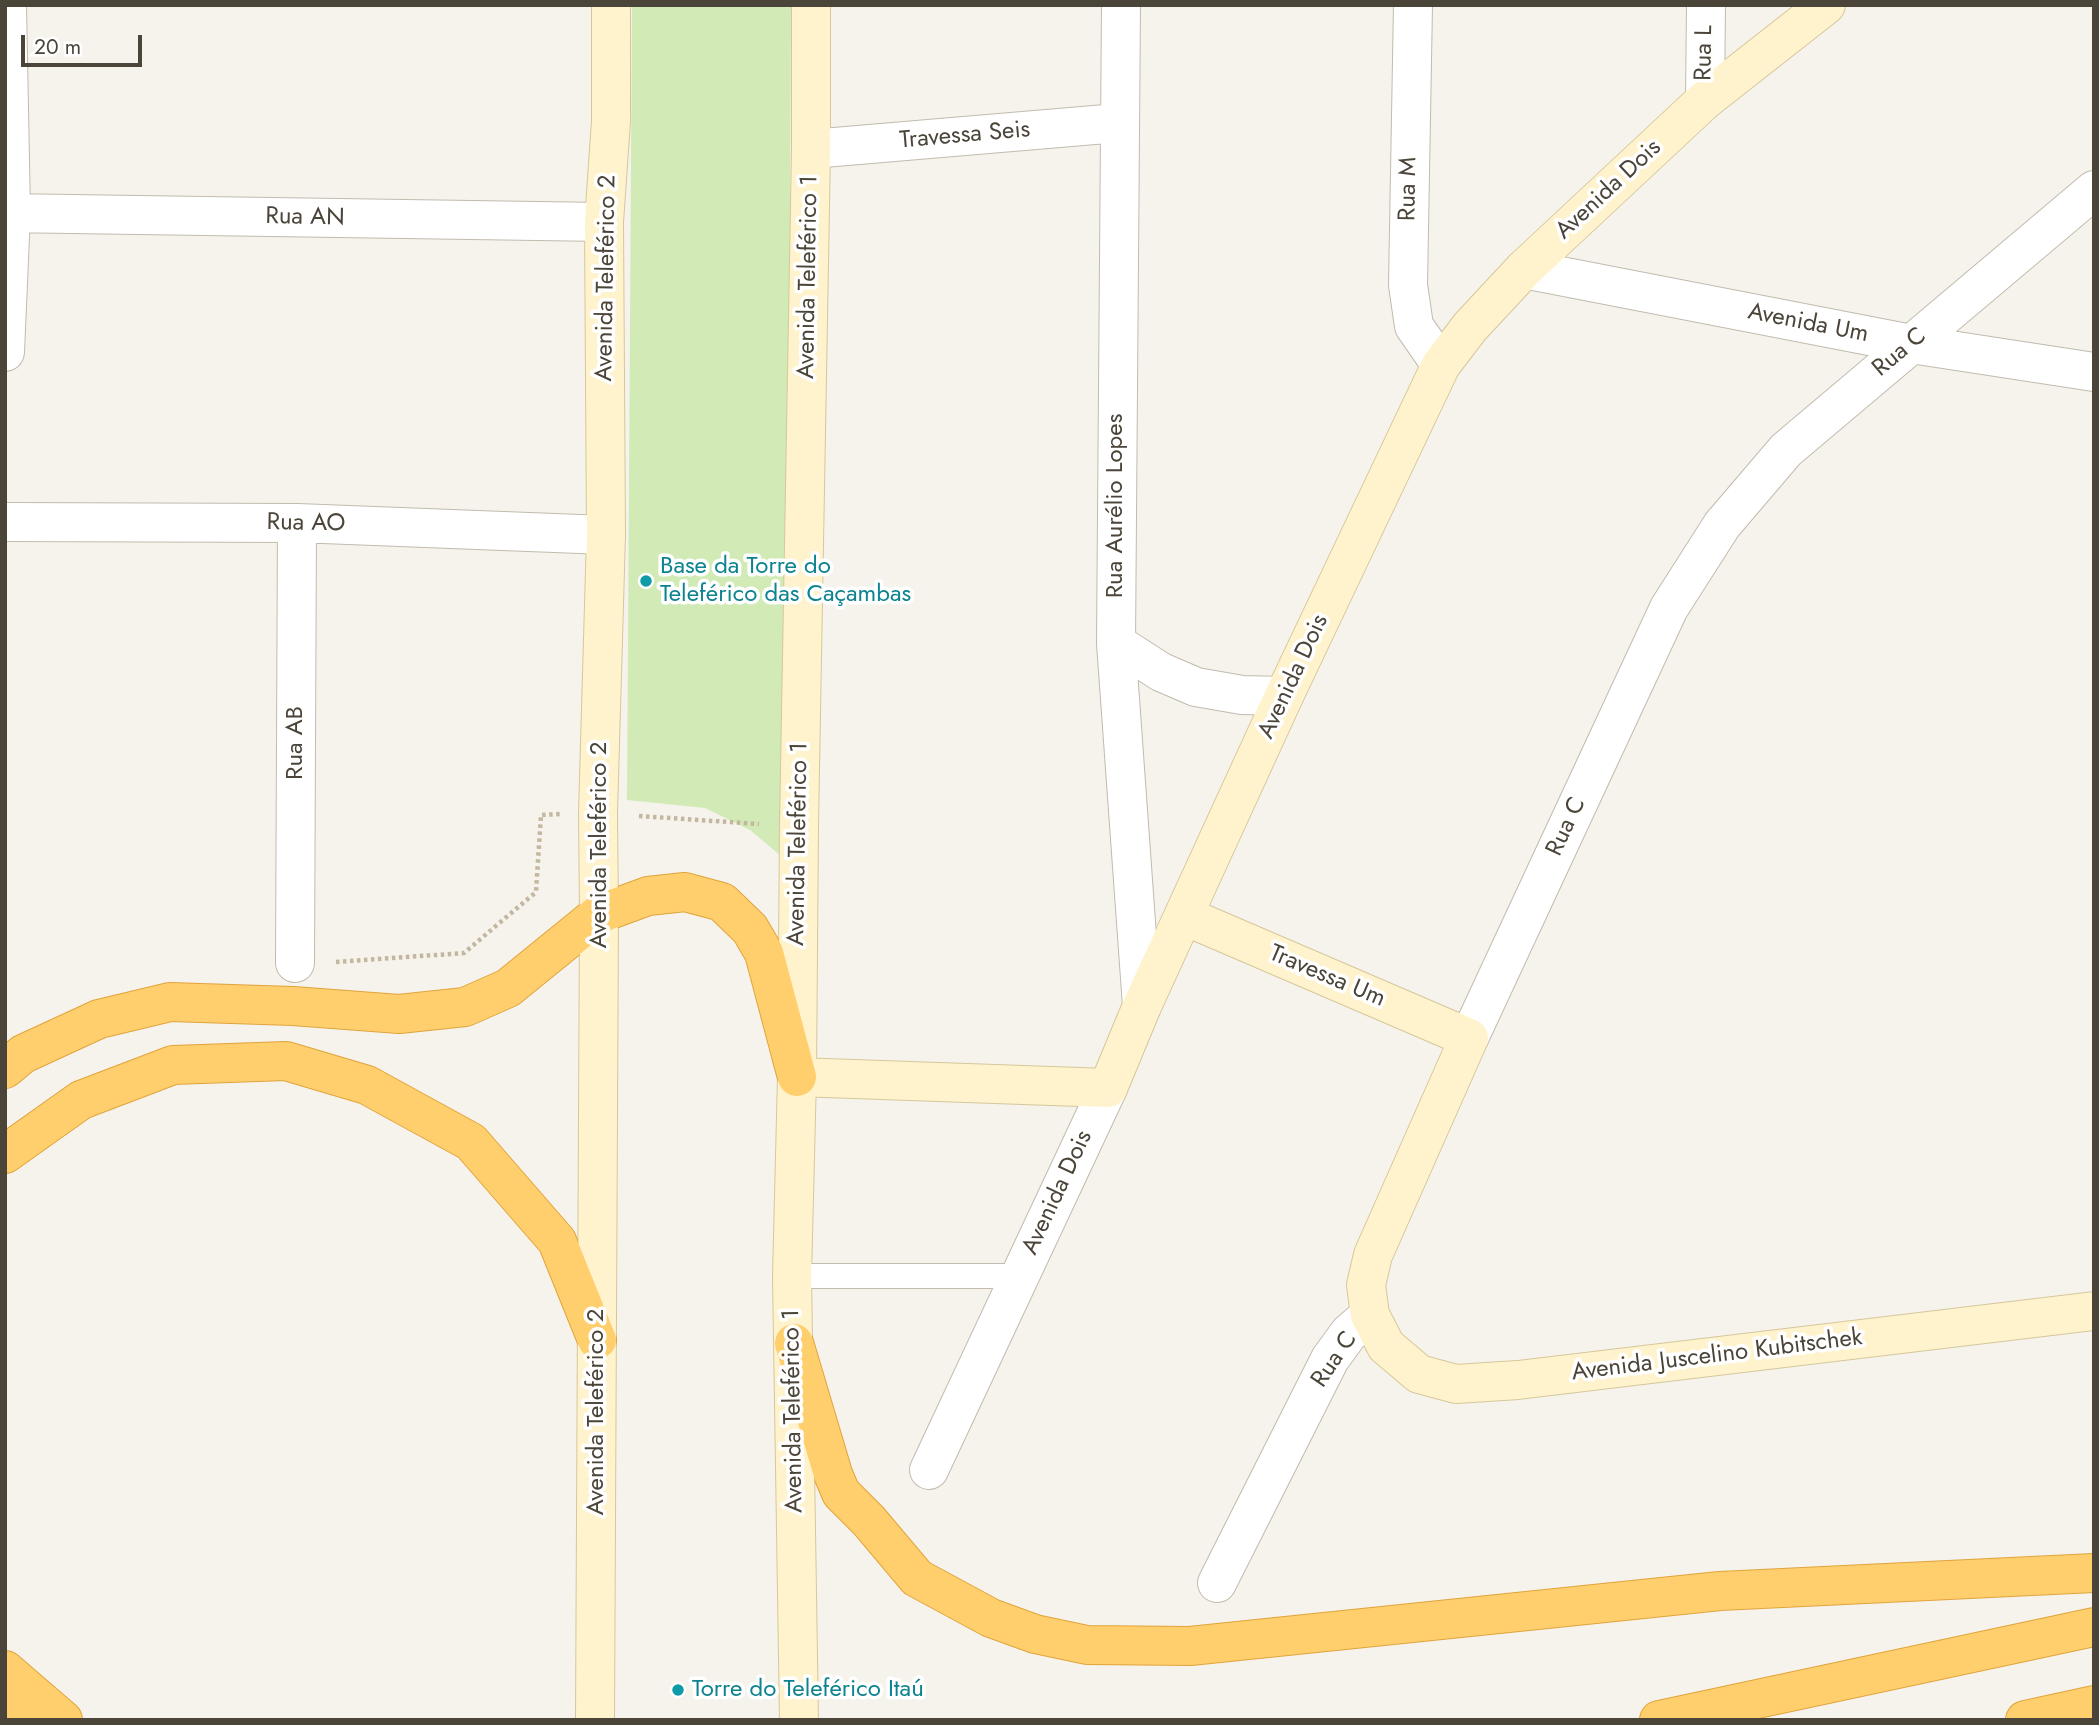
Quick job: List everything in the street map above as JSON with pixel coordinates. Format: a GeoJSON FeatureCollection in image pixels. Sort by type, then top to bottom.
{"type":"FeatureCollection","features":[{"type":"Feature","properties":{"kind":"highway"},"geometry":{"type":"LineString","coordinates":[[5,1069],[23,1054],[99,1019],[170,1003],[293,1006],[399,1014],[465,1007],[508,988],[599,914],[648,895],[685,892],[722,902],[750,929],[764,953],[797,1077]]}},
{"type":"Feature","properties":{"kind":"highway"},"geometry":{"type":"LineString","coordinates":[[5,1154],[81,1100],[173,1065],[286,1061],[367,1085],[471,1142],[557,1241],[597,1340]]}},
{"type":"Feature","properties":{"kind":"highway"},"geometry":{"type":"LineString","coordinates":[[794,1343],[841,1493],[869,1521],[917,1578],[991,1618],[1035,1634],[1087,1645],[1190,1646],[1720,1591],[2094,1573]]}},
{"type":"Feature","properties":{"kind":"highway"},"geometry":{"type":"LineString","coordinates":[[1659,1720],[2094,1627]]}},
{"type":"Feature","properties":{"kind":"highway"},"geometry":{"type":"LineString","coordinates":[[5,1670],[63,1720]]}},
{"type":"Feature","properties":{"kind":"highway"},"geometry":{"type":"LineString","coordinates":[[2025,1720],[2094,1705]]}},
{"type":"Feature","properties":{"kind":"highway"},"geometry":{"type":"LineString","coordinates":[[5,1714],[17,1720]]}},
{"type":"Feature","properties":{"kind":"main road","name":"Avenida Teleférico 2"},"geometry":{"type":"LineString","coordinates":[[595,1702],[598,813],[606,535],[604,222],[611,121],[611,5]]}},
{"type":"Feature","properties":{"kind":"main road","name":"Avenida Teleférico 1"},"geometry":{"type":"LineString","coordinates":[[799,1720],[792,1276],[811,149],[811,5]]}},
{"type":"Feature","properties":{"kind":"main road","name":"Avenida Dois"},"geometry":{"type":"LineString","coordinates":[[1108,1088],[1142,1006],[1284,696],[1441,365],[1470,327],[1524,269],[1705,100],[1826,5]]}},
{"type":"Feature","properties":{"kind":"main road","name":"Travessa Um"},"geometry":{"type":"LineString","coordinates":[[1185,916],[1469,1038]]}},
{"type":"Feature","properties":{"kind":"main road","name":"Rua C"},"geometry":{"type":"LineString","coordinates":[[1370,1315],[1366,1285],[1373,1255],[1469,1038]]}},
{"type":"Feature","properties":{"kind":"main road"},"geometry":{"type":"LineString","coordinates":[[797,1077],[1108,1088]]}},
{"type":"Feature","properties":{"kind":"main road","name":"Avenida Juscelino Kubitschek"},"geometry":{"type":"LineString","coordinates":[[1370,1315],[1386,1346],[1419,1374],[1456,1384],[1518,1380],[2094,1311]]}},
{"type":"Feature","properties":{"kind":"street"},"geometry":{"type":"LineString","coordinates":[[5,352],[8,213],[7,5]]}},
{"type":"Feature","properties":{"kind":"street","name":"Rua Aurélio Lopes"},"geometry":{"type":"LineString","coordinates":[[1121,5],[1116,643],[1142,1006]]}},
{"type":"Feature","properties":{"kind":"street","name":"Rua M"},"geometry":{"type":"LineString","coordinates":[[1413,5],[1408,285],[1415,326],[1441,365]]}},
{"type":"Feature","properties":{"kind":"street","name":"Rua L"},"geometry":{"type":"LineString","coordinates":[[1705,100],[1706,5]]}},
{"type":"Feature","properties":{"kind":"street","name":"Travessa Seis"},"geometry":{"type":"LineString","coordinates":[[811,149],[1118,123]]}},
{"type":"Feature","properties":{"kind":"street","name":"Rua C"},"geometry":{"type":"LineString","coordinates":[[1469,1038],[1669,608],[1722,525],[1786,450],[2094,190]]}},
{"type":"Feature","properties":{"kind":"street","name":"Rua AN"},"geometry":{"type":"LineString","coordinates":[[8,213],[604,222]]}},
{"type":"Feature","properties":{"kind":"street","name":"Avenida Um"},"geometry":{"type":"LineString","coordinates":[[1524,269],[1911,344],[2094,372]]}},
{"type":"Feature","properties":{"kind":"street","name":"Rua AO"},"geometry":{"type":"LineString","coordinates":[[5,522],[297,523],[606,535]]}},
{"type":"Feature","properties":{"kind":"street","name":"Rua AB"},"geometry":{"type":"LineString","coordinates":[[295,963],[297,523]]}},
{"type":"Feature","properties":{"kind":"street"},"geometry":{"type":"LineString","coordinates":[[1116,643],[1161,672],[1196,687],[1242,695],[1284,696]]}},
{"type":"Feature","properties":{"kind":"street","name":"Avenida Dois"},"geometry":{"type":"LineString","coordinates":[[929,1470],[1108,1088]]}},
{"type":"Feature","properties":{"kind":"street","name":"Rua C"},"geometry":{"type":"LineString","coordinates":[[1217,1583],[1330,1359],[1349,1333],[1370,1315]]}},
{"type":"Feature","properties":{"kind":"lane"},"geometry":{"type":"LineString","coordinates":[[792,1276],[1019,1276]]}},
{"type":"Feature","properties":{"kind":"path"},"geometry":{"type":"LineString","coordinates":[[598,813],[799,827]]}},
{"type":"Feature","properties":{"kind":"green space"},"geometry":{"type":"Polygon","coordinates":[[[632,5],[791,5],[787,861],[750,830],[705,808],[627,800],[632,5]]]}},
{"type":"Feature","properties":{"kind":"place","name":"Base da Torre do Teleférico das Caçambas"},"geometry":{"type":"Point","coordinates":[646,581]}},
{"type":"Feature","properties":{"kind":"place","name":"Torre do Teleférico Itaú"},"geometry":{"type":"Point","coordinates":[678,1690]}}]}
